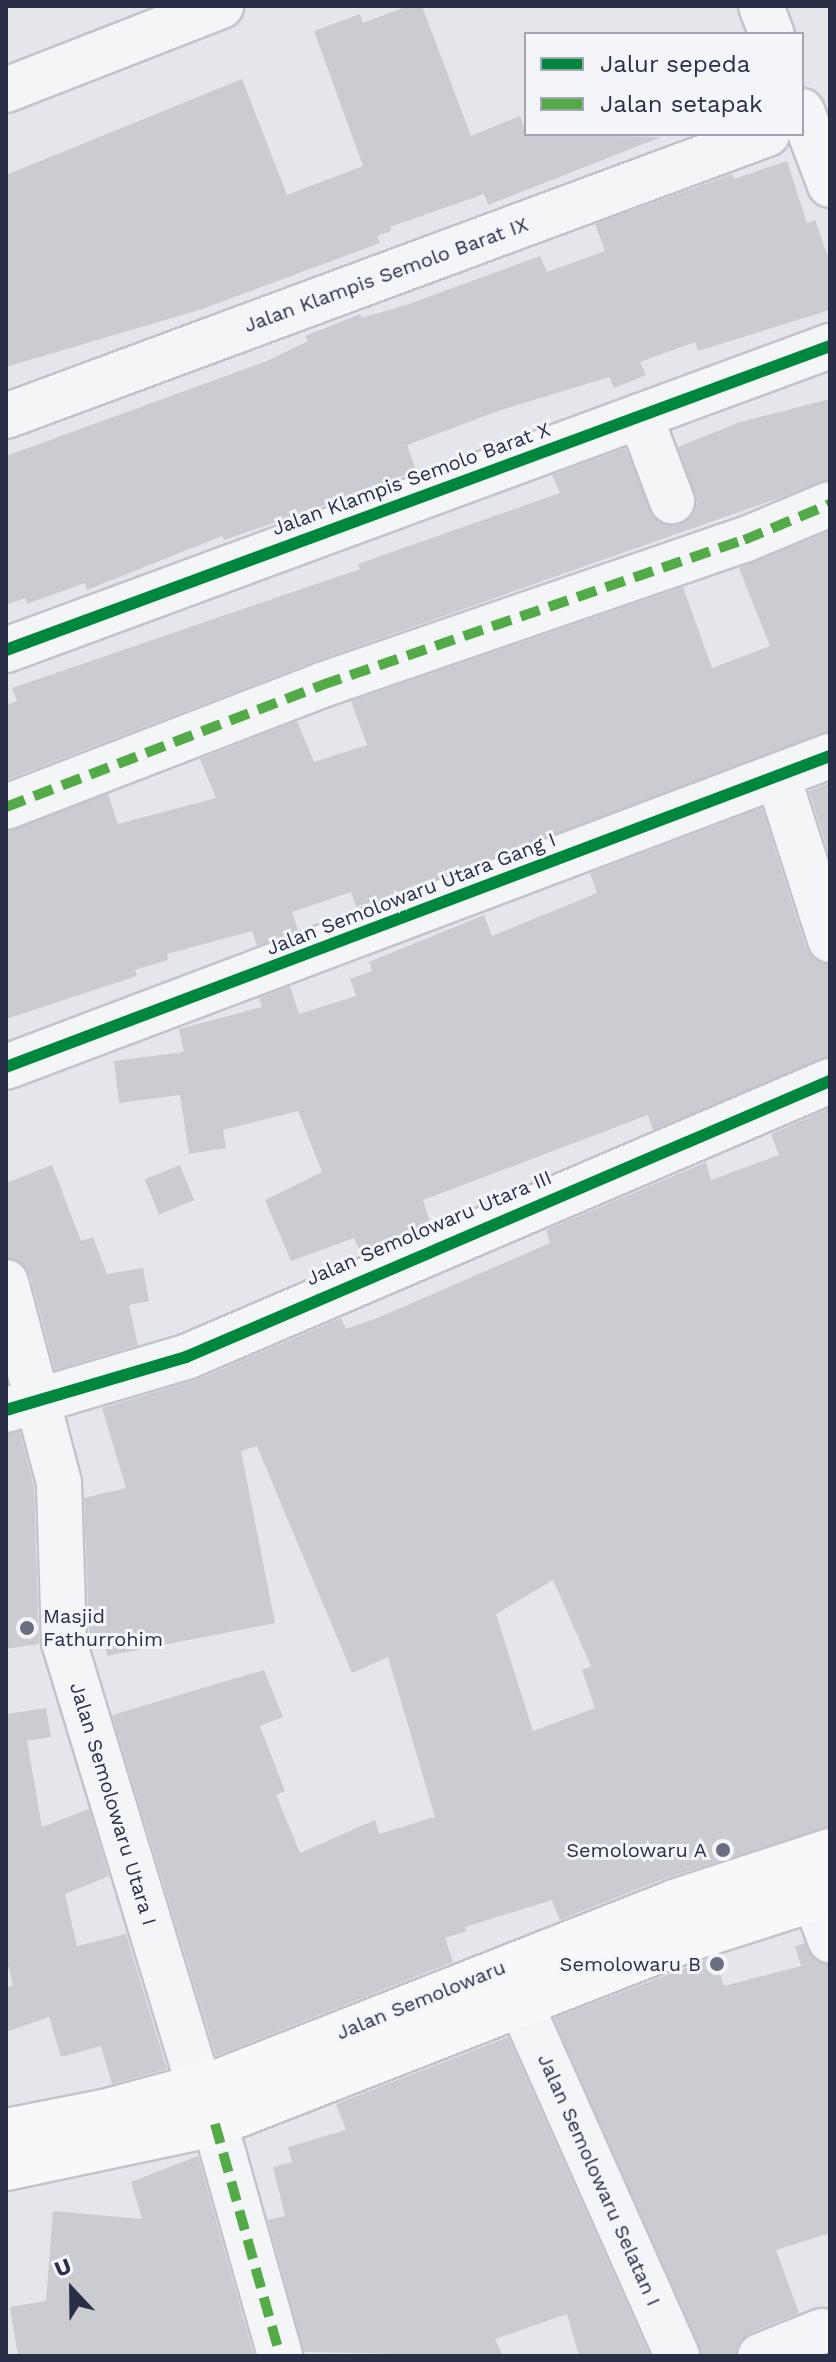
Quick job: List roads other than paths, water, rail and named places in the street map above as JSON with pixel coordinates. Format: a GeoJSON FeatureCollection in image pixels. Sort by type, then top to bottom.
{"type":"FeatureCollection","features":[{"type":"Feature","properties":{"kind":"main road","name":"Jalan Semolowaru"},"geometry":{"type":"LineString","coordinates":[[6,2168],[521,2005],[680,1921],[830,1851]]}},
{"type":"Feature","properties":{"kind":"main road","name":"Jalan Semolowaru"},"geometry":{"type":"LineString","coordinates":[[6,2131],[207,2106],[680,1921],[822,1897]]}},
{"type":"Feature","properties":{"kind":"street"},"geometry":{"type":"LineString","coordinates":[[6,90],[221,6]]}},
{"type":"Feature","properties":{"kind":"street"},"geometry":{"type":"LineString","coordinates":[[761,6],[771,32]]}},
{"type":"Feature","properties":{"kind":"street"},"geometry":{"type":"LineString","coordinates":[[804,126],[830,185]]}},
{"type":"Feature","properties":{"kind":"street","name":"Jalan Klampis Semolo Barat IX"},"geometry":{"type":"LineString","coordinates":[[6,416],[755,136]]}},
{"type":"Feature","properties":{"kind":"street","name":"Jalan Klampis Semolo Barat X"},"geometry":{"type":"LineString","coordinates":[[6,650],[830,346]]}},
{"type":"Feature","properties":{"kind":"street"},"geometry":{"type":"LineString","coordinates":[[640,416],[672,501]]}},
{"type":"Feature","properties":{"kind":"street"},"geometry":{"type":"LineString","coordinates":[[6,807],[322,685],[744,540],[830,504]]}},
{"type":"Feature","properties":{"kind":"street","name":"Jalan Semolowaru Utara Gang I"},"geometry":{"type":"LineString","coordinates":[[6,1067],[830,756]]}},
{"type":"Feature","properties":{"kind":"street"},"geometry":{"type":"LineString","coordinates":[[778,777],[830,940]]}},
{"type":"Feature","properties":{"kind":"street","name":"Jalan Semolowaru Utara III"},"geometry":{"type":"LineString","coordinates":[[24,1406],[186,1357],[830,1081]]}},
{"type":"Feature","properties":{"kind":"street","name":"Jalan Semolowaru Utara I"},"geometry":{"type":"LineString","coordinates":[[6,1282],[24,1406],[59,1483],[64,1642],[207,2106],[280,2356]]}},
{"type":"Feature","properties":{"kind":"street"},"geometry":{"type":"LineString","coordinates":[[822,1897],[830,1940]]}},
{"type":"Feature","properties":{"kind":"street","name":"Jalan Semolowaru Selatan I"},"geometry":{"type":"LineString","coordinates":[[521,2005],[677,2356]]}},
{"type":"Feature","properties":{"kind":"street"},"geometry":{"type":"LineString","coordinates":[[760,2356],[822,2331]]}},
{"type":"Feature","properties":{"kind":"place","name":"Masjid Fathurrohim"},"geometry":{"type":"Point","coordinates":[27,1628]}},
{"type":"Feature","properties":{"kind":"place","name":"Semolowaru A"},"geometry":{"type":"Point","coordinates":[723,1850]}},
{"type":"Feature","properties":{"kind":"place","name":"Semolowaru B"},"geometry":{"type":"Point","coordinates":[717,1964]}}]}
